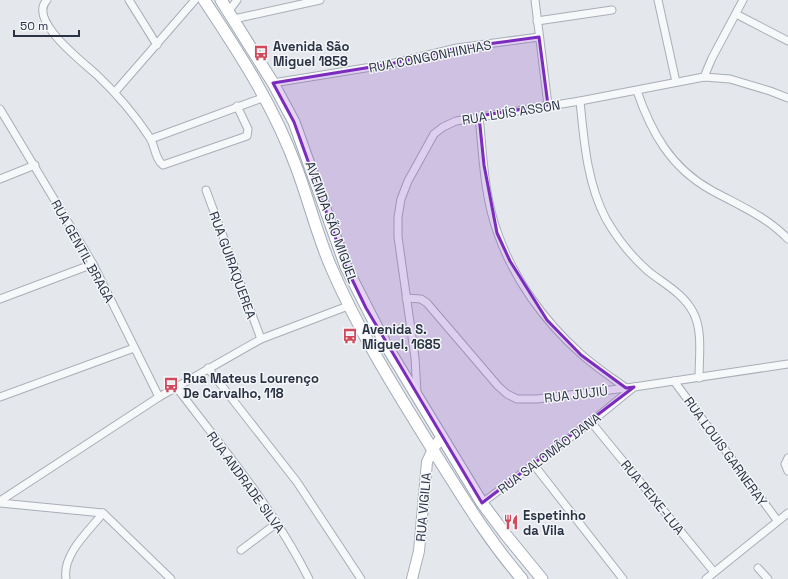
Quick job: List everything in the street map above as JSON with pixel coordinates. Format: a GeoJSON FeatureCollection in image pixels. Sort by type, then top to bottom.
{"type":"FeatureCollection","features":[{"type":"Feature","properties":{"kind":"main road","name":"AVENIDA SÃO MIGUEL"},"geometry":{"type":"LineString","coordinates":[[204,0],[235,47],[265,97],[297,168],[317,231],[348,306],[373,352],[480,526],[522,579]]}},
{"type":"Feature","properties":{"kind":"main road","name":"AVENIDA SÃO MIGUEL"},"geometry":{"type":"LineString","coordinates":[[221,0],[274,83],[294,122],[307,154],[346,267],[386,345],[441,438],[482,503],[542,579]]}},
{"type":"Feature","properties":{"kind":"street"},"geometry":{"type":"LineString","coordinates":[[47,0],[43,7],[44,21],[48,28],[115,92],[151,139],[159,162],[165,165],[248,136],[248,129],[238,106]]}},
{"type":"Feature","properties":{"kind":"street"},"geometry":{"type":"LineString","coordinates":[[129,0],[157,45]]}},
{"type":"Feature","properties":{"kind":"street"},"geometry":{"type":"LineString","coordinates":[[115,92],[195,0]]}},
{"type":"Feature","properties":{"kind":"street"},"geometry":{"type":"LineString","coordinates":[[231,15],[237,0]]}},
{"type":"Feature","properties":{"kind":"street"},"geometry":{"type":"LineString","coordinates":[[231,15],[320,0]]}},
{"type":"Feature","properties":{"kind":"street"},"geometry":{"type":"LineString","coordinates":[[535,0],[548,105]]}},
{"type":"Feature","properties":{"kind":"street"},"geometry":{"type":"LineString","coordinates":[[658,0],[676,82]]}},
{"type":"Feature","properties":{"kind":"street"},"geometry":{"type":"LineString","coordinates":[[704,77],[743,0]]}},
{"type":"Feature","properties":{"kind":"street"},"geometry":{"type":"LineString","coordinates":[[537,21],[612,10]]}},
{"type":"Feature","properties":{"kind":"street"},"geometry":{"type":"LineString","coordinates":[[736,14],[788,41]]}},
{"type":"Feature","properties":{"kind":"street","name":"RUA CONGONHINHAS"},"geometry":{"type":"LineString","coordinates":[[274,83],[390,64],[457,48],[539,37]]}},
{"type":"Feature","properties":{"kind":"street","name":"RUA LUÍS ASSON"},"geometry":{"type":"LineString","coordinates":[[418,400],[398,237],[398,217],[401,199],[408,181],[434,134],[443,127],[456,121],[479,116],[580,101],[704,77],[730,78],[788,98]]}},
{"type":"Feature","properties":{"kind":"street"},"geometry":{"type":"LineString","coordinates":[[637,90],[652,130],[661,145],[683,170],[711,190],[762,217],[788,239]]}},
{"type":"Feature","properties":{"kind":"street"},"geometry":{"type":"LineString","coordinates":[[151,139],[265,97]]}},
{"type":"Feature","properties":{"kind":"street"},"geometry":{"type":"LineString","coordinates":[[580,101],[592,182],[606,219],[636,259],[648,271],[678,293],[694,313],[700,343],[699,378]]}},
{"type":"Feature","properties":{"kind":"street","name":"RUA GENTIL BRAGA"},"geometry":{"type":"LineString","coordinates":[[0,109],[35,165],[93,264],[160,397]]}},
{"type":"Feature","properties":{"kind":"street"},"geometry":{"type":"LineString","coordinates":[[479,116],[488,195],[497,233],[510,261],[527,292],[557,331],[581,355],[626,388]]}},
{"type":"Feature","properties":{"kind":"street"},"geometry":{"type":"LineString","coordinates":[[0,179],[35,165]]}},
{"type":"Feature","properties":{"kind":"street","name":"RUA GUIRAQUEREA"},"geometry":{"type":"LineString","coordinates":[[206,190],[261,339]]}},
{"type":"Feature","properties":{"kind":"street"},"geometry":{"type":"LineString","coordinates":[[0,298],[93,264]]}},
{"type":"Feature","properties":{"kind":"street","name":"RUA JUJIÚ"},"geometry":{"type":"LineString","coordinates":[[406,298],[421,299],[427,303],[498,386],[511,397],[525,400],[634,388],[788,364]]}},
{"type":"Feature","properties":{"kind":"street"},"geometry":{"type":"LineString","coordinates":[[0,502],[160,397],[186,383],[208,368],[261,339],[348,306]]}},
{"type":"Feature","properties":{"kind":"street"},"geometry":{"type":"LineString","coordinates":[[0,396],[134,348]]}},
{"type":"Feature","properties":{"kind":"street"},"geometry":{"type":"LineString","coordinates":[[208,368],[297,482],[361,579]]}},
{"type":"Feature","properties":{"kind":"street","name":"RUA LOUIS GARNERAY"},"geometry":{"type":"LineString","coordinates":[[674,381],[777,520]]}},
{"type":"Feature","properties":{"kind":"street","name":"RUA ANDRADE SILVA"},"geometry":{"type":"LineString","coordinates":[[177,388],[252,486],[277,523],[308,579]]}},
{"type":"Feature","properties":{"kind":"street","name":"RUA SALOMÃO DANA"},"geometry":{"type":"LineString","coordinates":[[482,503],[634,388]]}},
{"type":"Feature","properties":{"kind":"street","name":"RUA PEIXE-LUA"},"geometry":{"type":"LineString","coordinates":[[591,422],[714,572]]}},
{"type":"Feature","properties":{"kind":"street","name":"RUA VIGILIA"},"geometry":{"type":"LineString","coordinates":[[412,579],[421,538],[427,462],[433,449],[441,438]]}},
{"type":"Feature","properties":{"kind":"street"},"geometry":{"type":"LineString","coordinates":[[788,458],[785,464],[788,471]]}},
{"type":"Feature","properties":{"kind":"street"},"geometry":{"type":"LineString","coordinates":[[534,465],[623,579]]}},
{"type":"Feature","properties":{"kind":"street"},"geometry":{"type":"LineString","coordinates":[[0,502],[104,513],[171,579]]}},
{"type":"Feature","properties":{"kind":"street"},"geometry":{"type":"LineString","coordinates":[[66,579],[66,563],[70,555],[104,513]]}},
{"type":"Feature","properties":{"kind":"street"},"geometry":{"type":"LineString","coordinates":[[706,579],[777,520],[788,513]]}},
{"type":"Feature","properties":{"kind":"street"},"geometry":{"type":"LineString","coordinates":[[241,550],[277,523]]}},
{"type":"Feature","properties":{"kind":"street"},"geometry":{"type":"LineString","coordinates":[[758,568],[768,579]]}},
{"type":"Feature","properties":{"kind":"highlighted area"},"geometry":{"type":"Polygon","coordinates":[[[539,37],[548,105],[479,116],[484,165],[497,233],[510,261],[547,320],[581,355],[626,388],[634,387],[482,503],[366,308],[346,267],[294,122],[273,83],[390,64],[457,48],[539,37]]]}},
{"type":"Feature","properties":{"kind":"place","name":"Avenida São Miguel 1858"},"geometry":{"type":"Point","coordinates":[261,53]}},
{"type":"Feature","properties":{"kind":"place","name":"Avenida S. Miguel, 1685"},"geometry":{"type":"Point","coordinates":[350,336]}},
{"type":"Feature","properties":{"kind":"place","name":"Rua Mateus Lourenço De Carvalho, 118"},"geometry":{"type":"Point","coordinates":[171,385]}},
{"type":"Feature","properties":{"kind":"place","name":"Espetinho da Vila"},"geometry":{"type":"Point","coordinates":[511,522]}}]}
